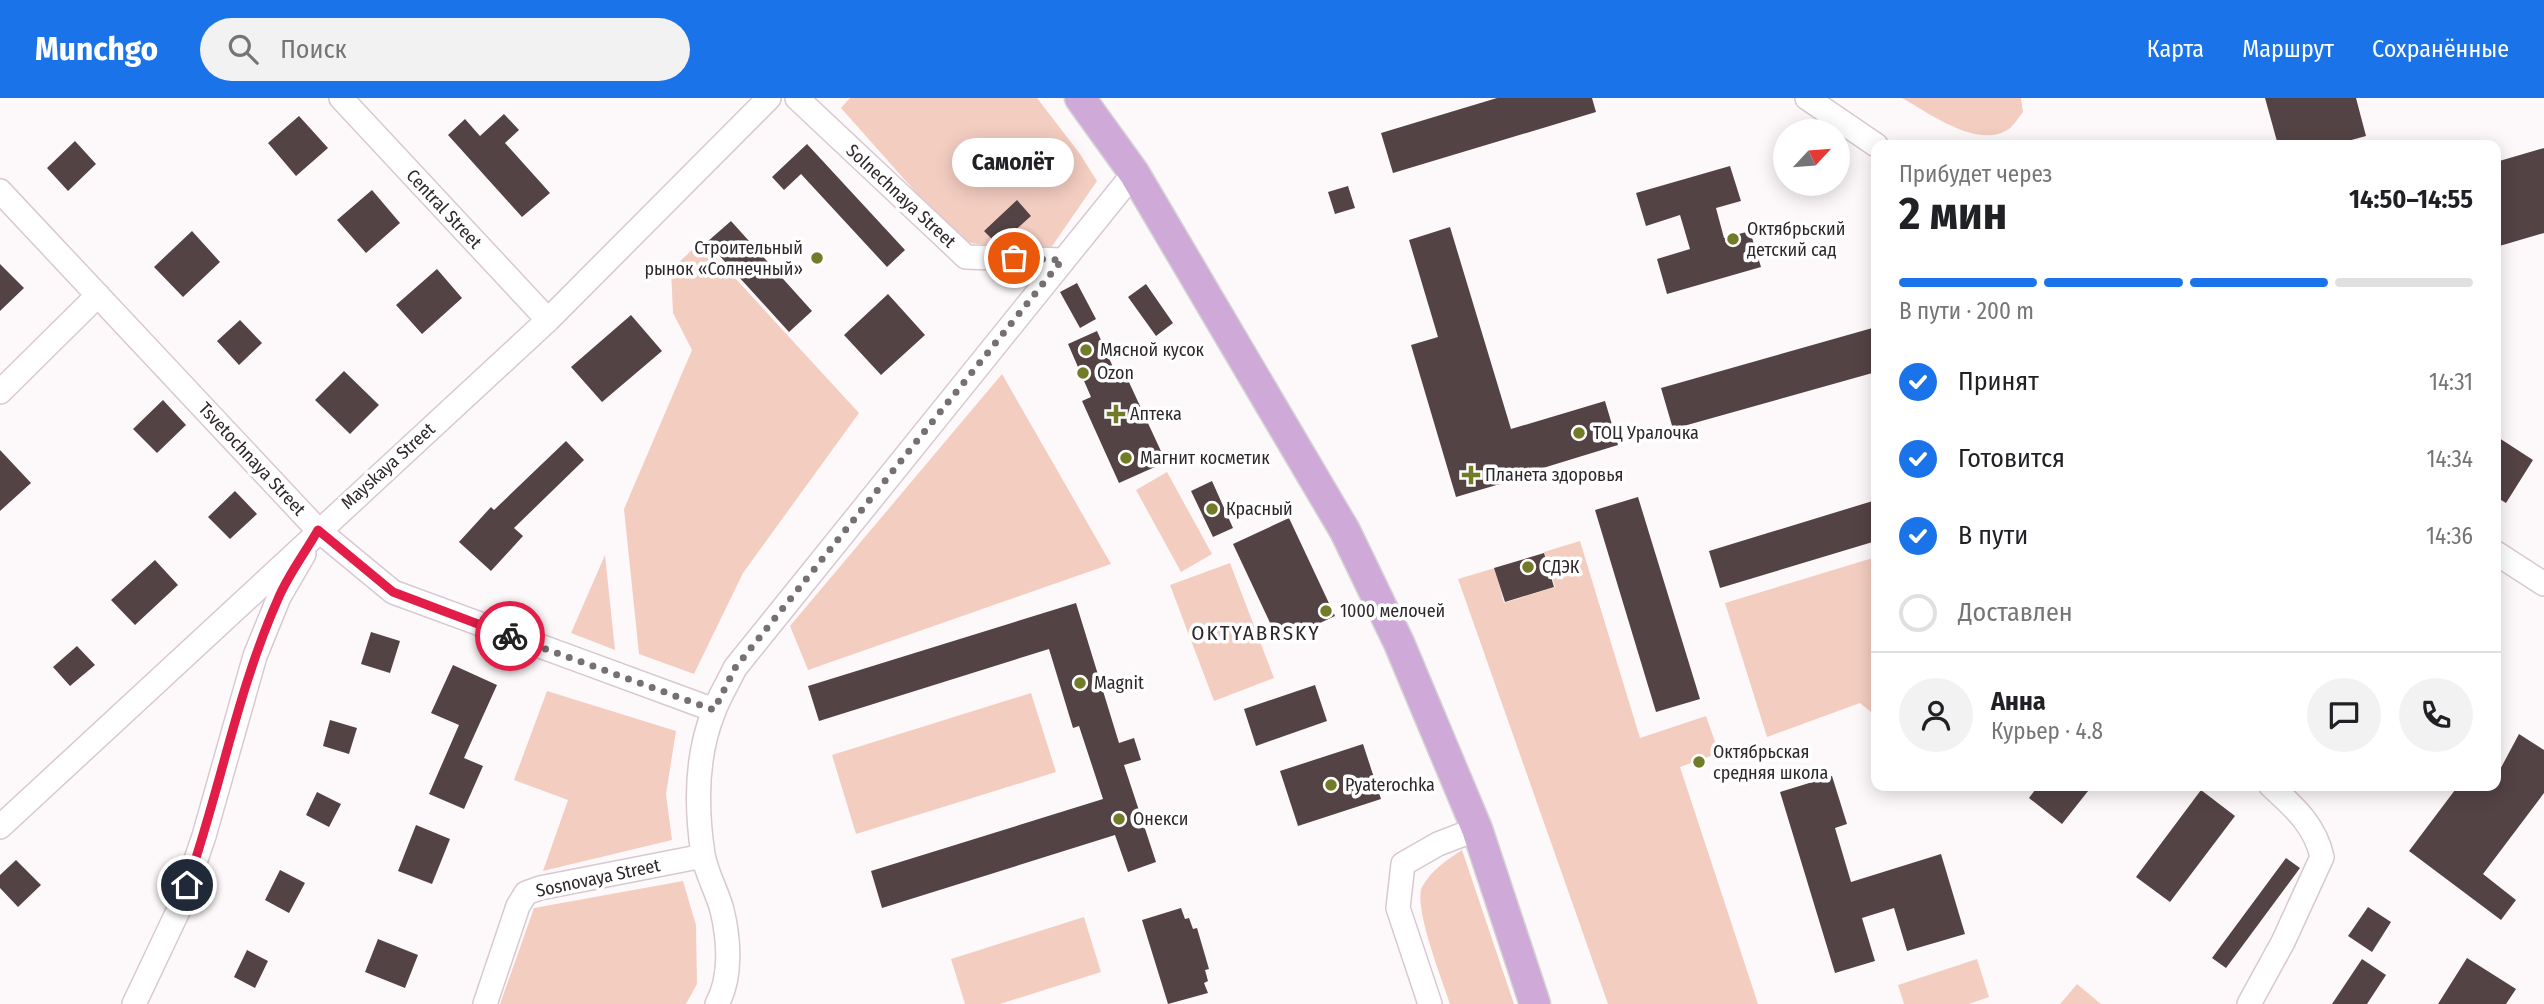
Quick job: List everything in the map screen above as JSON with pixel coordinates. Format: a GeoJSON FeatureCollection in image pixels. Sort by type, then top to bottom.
{"type":"FeatureCollection","features":[{"type":"Feature","properties":{"kind":"main road"},"geometry":{"type":"LineString","coordinates":[[1080,98],[1134,173],[1345,531],[1399,643],[1477,829],[1535,1004]]}},
{"type":"Feature","properties":{"kind":"street","name":"Central Street"},"geometry":{"type":"LineString","coordinates":[[341,98],[548,320]]}},
{"type":"Feature","properties":{"kind":"street","name":"Mayskaya Street"},"geometry":{"type":"LineString","coordinates":[[0,827],[548,320],[769,98]]}},
{"type":"Feature","properties":{"kind":"street","name":"Solnechnaya Street"},"geometry":{"type":"LineString","coordinates":[[797,98],[967,257],[1062,260]]}},
{"type":"Feature","properties":{"kind":"street"},"geometry":{"type":"LineString","coordinates":[[1807,98],[1871,142]]}},
{"type":"Feature","properties":{"kind":"street"},"geometry":{"type":"LineString","coordinates":[[718,1004],[724,992],[728,955],[722,911],[703,856],[699,782],[701,760],[714,710],[735,668],[1134,173]]}},
{"type":"Feature","properties":{"kind":"street","name":"Tsvetochnaya Street"},"geometry":{"type":"LineString","coordinates":[[0,191],[318,530],[393,592],[714,710]]}},
{"type":"Feature","properties":{"kind":"street"},"geometry":{"type":"LineString","coordinates":[[0,392],[98,295]]}},
{"type":"Feature","properties":{"kind":"street"},"geometry":{"type":"LineString","coordinates":[[134,1004],[162,947],[187,885],[260,644],[279,597],[318,530]]}},
{"type":"Feature","properties":{"kind":"street"},"geometry":{"type":"LineString","coordinates":[[2501,556],[2544,584]]}},
{"type":"Feature","properties":{"kind":"street"},"geometry":{"type":"LineString","coordinates":[[2249,1004],[2283,942],[2322,857],[2313,829],[2277,791]]}},
{"type":"Feature","properties":{"kind":"street"},"geometry":{"type":"LineString","coordinates":[[1430,1004],[1398,908],[1403,864],[1438,844],[1477,829]]}},
{"type":"Feature","properties":{"kind":"street","name":"Sosnovaya Street"},"geometry":{"type":"LineString","coordinates":[[485,1004],[518,906],[526,893],[703,856]]}},
{"type":"Feature","properties":{"kind":"shaded area"},"geometry":{"type":"Polygon","coordinates":[[[850,98],[1037,98],[1097,181],[1046,255],[959,241],[841,108],[850,98]]]}},
{"type":"Feature","properties":{"kind":"shaded area"},"geometry":{"type":"Polygon","coordinates":[[[1902,98],[2021,98],[2023,112],[2009,129],[1997,134],[1983,135],[1954,127],[1902,98]]]}},
{"type":"Feature","properties":{"kind":"shaded area"},"geometry":{"type":"Polygon","coordinates":[[[701,241],[859,413],[743,573],[694,674],[639,654],[624,509],[692,350],[673,313],[671,270],[701,241]]]}},
{"type":"Feature","properties":{"kind":"shaded area"},"geometry":{"type":"Polygon","coordinates":[[[1002,374],[1111,564],[808,670],[790,626],[1002,374]]]}},
{"type":"Feature","properties":{"kind":"shaded area"},"geometry":{"type":"Polygon","coordinates":[[[1167,472],[1212,554],[1181,572],[1136,490],[1167,472]]]}},
{"type":"Feature","properties":{"kind":"shaded area"},"geometry":{"type":"Polygon","coordinates":[[[1580,541],[1640,738],[1706,716],[1719,753],[1680,767],[1758,1004],[1608,1004],[1458,579],[1495,568],[1504,603],[1555,587],[1544,552],[1580,541]]]}},
{"type":"Feature","properties":{"kind":"shaded area"},"geometry":{"type":"Polygon","coordinates":[[[605,555],[615,650],[571,633],[605,555]]]}},
{"type":"Feature","properties":{"kind":"shaded area"},"geometry":{"type":"Polygon","coordinates":[[[1871,559],[1871,712],[1860,703],[1767,737],[1725,603],[1871,559]]]}},
{"type":"Feature","properties":{"kind":"shaded area"},"geometry":{"type":"Polygon","coordinates":[[[1230,563],[1274,678],[1214,701],[1170,585],[1230,563]]]}},
{"type":"Feature","properties":{"kind":"shaded area"},"geometry":{"type":"Polygon","coordinates":[[[547,691],[676,731],[666,794],[672,840],[543,871],[568,800],[514,780],[547,691]]]}},
{"type":"Feature","properties":{"kind":"shaded area"},"geometry":{"type":"Polygon","coordinates":[[[1031,693],[1056,772],[856,834],[832,755],[1031,693]]]}},
{"type":"Feature","properties":{"kind":"shaded area"},"geometry":{"type":"Polygon","coordinates":[[[1462,850],[1514,1004],[1450,1004],[1436,963],[1422,911],[1422,887],[1435,870],[1462,850]]]}},
{"type":"Feature","properties":{"kind":"shaded area"},"geometry":{"type":"Polygon","coordinates":[[[683,881],[696,925],[697,984],[686,1004],[500,1004],[534,908],[683,881]]]}},
{"type":"Feature","properties":{"kind":"shaded area"},"geometry":{"type":"Polygon","coordinates":[[[1084,917],[1101,972],[1000,1004],[965,1004],[951,959],[1084,917]]]}},
{"type":"Feature","properties":{"kind":"shaded area"},"geometry":{"type":"Polygon","coordinates":[[[1977,959],[1989,997],[1969,1004],[1904,1004],[1898,985],[1977,959]]]}},
{"type":"Feature","properties":{"kind":"shaded area"},"geometry":{"type":"Polygon","coordinates":[[[2077,984],[2101,1004],[2060,1004],[2077,984]]]}},
{"type":"Feature","properties":{"kind":"building"},"geometry":{"type":"Polygon","coordinates":[[[1497,98],[1592,98],[1596,112],[1393,173],[1381,133],[1497,98]]]}},
{"type":"Feature","properties":{"kind":"building"},"geometry":{"type":"Polygon","coordinates":[[[2265,98],[2356,98],[2366,136],[2351,140],[2277,140],[2265,98]]]}},
{"type":"Feature","properties":{"kind":"building"},"geometry":{"type":"Polygon","coordinates":[[[504,114],[519,130],[505,143],[550,193],[522,217],[448,135],[465,119],[480,136],[504,114]]]}},
{"type":"Feature","properties":{"kind":"building"},"geometry":{"type":"Polygon","coordinates":[[[299,116],[328,148],[296,176],[268,143],[299,116]]]}},
{"type":"Feature","properties":{"kind":"building"},"geometry":{"type":"Polygon","coordinates":[[[75,141],[96,164],[68,191],[47,168],[75,141]]]}},
{"type":"Feature","properties":{"kind":"building"},"geometry":{"type":"Polygon","coordinates":[[[807,144],[905,250],[887,267],[801,174],[784,190],[772,177],[807,144]]]}},
{"type":"Feature","properties":{"kind":"building"},"geometry":{"type":"Polygon","coordinates":[[[2544,148],[2544,233],[2501,246],[2501,161],[2544,148]]]}},
{"type":"Feature","properties":{"kind":"building"},"geometry":{"type":"Polygon","coordinates":[[[1730,166],[1741,201],[1716,208],[1724,238],[1750,231],[1761,267],[1667,294],[1657,259],[1690,249],[1680,215],[1646,226],[1636,193],[1730,166]]]}},
{"type":"Feature","properties":{"kind":"building"},"geometry":{"type":"Polygon","coordinates":[[[1348,186],[1355,208],[1335,214],[1328,192],[1348,186]]]}},
{"type":"Feature","properties":{"kind":"building"},"geometry":{"type":"Polygon","coordinates":[[[372,190],[400,223],[366,253],[337,220],[372,190]]]}},
{"type":"Feature","properties":{"kind":"building"},"geometry":{"type":"Polygon","coordinates":[[[1017,200],[1031,216],[997,244],[984,231],[1017,200]]]}},
{"type":"Feature","properties":{"kind":"building"},"geometry":{"type":"Polygon","coordinates":[[[731,221],[812,311],[789,332],[707,242],[731,221]]]}},
{"type":"Feature","properties":{"kind":"building"},"geometry":{"type":"Polygon","coordinates":[[[1450,227],[1511,429],[1605,401],[1618,445],[1543,468],[1544,471],[1456,497],[1411,345],[1438,337],[1409,240],[1450,227]]]}},
{"type":"Feature","properties":{"kind":"building"},"geometry":{"type":"Polygon","coordinates":[[[192,231],[220,262],[183,297],[154,267],[192,231]]]}},
{"type":"Feature","properties":{"kind":"building"},"geometry":{"type":"Polygon","coordinates":[[[0,264],[24,288],[0,311],[0,264]]]}},
{"type":"Feature","properties":{"kind":"building"},"geometry":{"type":"Polygon","coordinates":[[[437,269],[462,298],[422,334],[396,305],[437,269]]]}},
{"type":"Feature","properties":{"kind":"building"},"geometry":{"type":"Polygon","coordinates":[[[1077,283],[1096,319],[1080,328],[1060,292],[1077,283]]]}},
{"type":"Feature","properties":{"kind":"building"},"geometry":{"type":"Polygon","coordinates":[[[1146,284],[1173,323],[1156,336],[1128,297],[1146,284]]]}},
{"type":"Feature","properties":{"kind":"building"},"geometry":{"type":"Polygon","coordinates":[[[888,294],[925,335],[881,375],[844,335],[888,294]]]}},
{"type":"Feature","properties":{"kind":"building"},"geometry":{"type":"Polygon","coordinates":[[[631,315],[662,351],[602,402],[571,367],[631,315]]]}},
{"type":"Feature","properties":{"kind":"building"},"geometry":{"type":"Polygon","coordinates":[[[240,320],[262,343],[239,365],[217,341],[240,320]]]}},
{"type":"Feature","properties":{"kind":"building"},"geometry":{"type":"Polygon","coordinates":[[[1871,328],[1871,373],[1673,429],[1661,388],[1871,328]]]}},
{"type":"Feature","properties":{"kind":"building"},"geometry":{"type":"Polygon","coordinates":[[[1097,331],[1120,383],[1128,380],[1166,462],[1119,483],[1082,401],[1091,397],[1068,344],[1097,331]]]}},
{"type":"Feature","properties":{"kind":"building"},"geometry":{"type":"Polygon","coordinates":[[[344,371],[379,405],[350,434],[315,400],[344,371]]]}},
{"type":"Feature","properties":{"kind":"building"},"geometry":{"type":"Polygon","coordinates":[[[163,400],[186,425],[157,453],[133,429],[163,400]]]}},
{"type":"Feature","properties":{"kind":"building"},"geometry":{"type":"Polygon","coordinates":[[[2501,439],[2533,460],[2506,503],[2501,500],[2501,439]]]}},
{"type":"Feature","properties":{"kind":"building"},"geometry":{"type":"Polygon","coordinates":[[[566,441],[584,460],[514,528],[523,536],[491,571],[459,542],[491,507],[494,510],[566,441]]]}},
{"type":"Feature","properties":{"kind":"building"},"geometry":{"type":"Polygon","coordinates":[[[0,450],[31,483],[0,511],[0,450]]]}},
{"type":"Feature","properties":{"kind":"building","name":"Красный"},"geometry":{"type":"Polygon","coordinates":[[[1212,481],[1233,528],[1213,537],[1191,491],[1212,481]]]}},
{"type":"Feature","properties":{"kind":"building"},"geometry":{"type":"Polygon","coordinates":[[[235,491],[257,514],[230,539],[208,517],[235,491]]]}},
{"type":"Feature","properties":{"kind":"building"},"geometry":{"type":"Polygon","coordinates":[[[1638,497],[1700,699],[1656,712],[1595,510],[1638,497]]]}},
{"type":"Feature","properties":{"kind":"building"},"geometry":{"type":"Polygon","coordinates":[[[1871,502],[1871,543],[1720,588],[1709,551],[1871,502]]]}},
{"type":"Feature","properties":{"kind":"building"},"geometry":{"type":"Polygon","coordinates":[[[1289,518],[1335,616],[1279,642],[1233,544],[1289,518]]]}},
{"type":"Feature","properties":{"kind":"building"},"geometry":{"type":"Polygon","coordinates":[[[1544,553],[1554,587],[1505,602],[1494,568],[1544,553]]]}},
{"type":"Feature","properties":{"kind":"building"},"geometry":{"type":"Polygon","coordinates":[[[155,560],[178,585],[135,625],[111,600],[155,560]]]}},
{"type":"Feature","properties":{"kind":"building"},"geometry":{"type":"Polygon","coordinates":[[[1076,603],[1119,743],[1134,738],[1141,760],[1124,765],[1156,862],[1128,872],[1115,835],[882,908],[871,871],[1103,799],[1079,726],[1073,728],[1049,649],[819,721],[808,686],[1076,603]]]}},
{"type":"Feature","properties":{"kind":"building"},"geometry":{"type":"Polygon","coordinates":[[[371,632],[400,641],[390,673],[361,664],[371,632]]]}},
{"type":"Feature","properties":{"kind":"building"},"geometry":{"type":"Polygon","coordinates":[[[77,646],[95,665],[70,686],[53,667],[77,646]]]}},
{"type":"Feature","properties":{"kind":"building"},"geometry":{"type":"Polygon","coordinates":[[[453,665],[497,685],[464,758],[483,766],[464,809],[429,794],[459,725],[431,713],[453,665]]]}},
{"type":"Feature","properties":{"kind":"building"},"geometry":{"type":"Polygon","coordinates":[[[1315,685],[1327,721],[1256,746],[1244,709],[1315,685]]]}},
{"type":"Feature","properties":{"kind":"building"},"geometry":{"type":"Polygon","coordinates":[[[330,720],[357,728],[349,754],[323,746],[330,720]]]}},
{"type":"Feature","properties":{"kind":"building"},"geometry":{"type":"Polygon","coordinates":[[[2519,734],[2544,750],[2544,793],[2483,874],[2516,900],[2501,920],[2409,851],[2454,791],[2501,791],[2501,768],[2519,734]]]}},
{"type":"Feature","properties":{"kind":"building","name":"Pyaterochka"},"geometry":{"type":"Polygon","coordinates":[[[1363,744],[1381,799],[1298,826],[1280,771],[1363,744]]]}},
{"type":"Feature","properties":{"kind":"building"},"geometry":{"type":"Polygon","coordinates":[[[1832,776],[1847,824],[1835,828],[1851,882],[1941,854],[1965,934],[1907,951],[1894,908],[1862,918],[1875,961],[1835,973],[1780,792],[1832,776]]]}},
{"type":"Feature","properties":{"kind":"building"},"geometry":{"type":"Polygon","coordinates":[[[2034,791],[2088,791],[2062,824],[2029,798],[2034,791]]]}},
{"type":"Feature","properties":{"kind":"building"},"geometry":{"type":"Polygon","coordinates":[[[2200,791],[2235,816],[2170,902],[2136,877],[2200,791]]]}},
{"type":"Feature","properties":{"kind":"building"},"geometry":{"type":"Polygon","coordinates":[[[317,792],[341,804],[329,827],[306,815],[317,792]]]}},
{"type":"Feature","properties":{"kind":"building"},"geometry":{"type":"Polygon","coordinates":[[[416,825],[450,839],[432,884],[398,871],[416,825]]]}},
{"type":"Feature","properties":{"kind":"building"},"geometry":{"type":"Polygon","coordinates":[[[2286,858],[2300,868],[2226,968],[2212,958],[2286,858]]]}},
{"type":"Feature","properties":{"kind":"building"},"geometry":{"type":"Polygon","coordinates":[[[16,860],[41,885],[18,907],[0,888],[0,875],[16,860]]]}},
{"type":"Feature","properties":{"kind":"building"},"geometry":{"type":"Polygon","coordinates":[[[280,870],[305,883],[289,913],[265,900],[280,870]]]}},
{"type":"Feature","properties":{"kind":"building"},"geometry":{"type":"Polygon","coordinates":[[[2368,907],[2391,922],[2372,952],[2348,936],[2368,907]]]}},
{"type":"Feature","properties":{"kind":"building"},"geometry":{"type":"Polygon","coordinates":[[[1181,908],[1193,929],[1197,928],[1209,969],[1205,970],[1208,981],[1204,983],[1208,993],[1168,1004],[1142,920],[1181,908]]]}},
{"type":"Feature","properties":{"kind":"building"},"geometry":{"type":"Polygon","coordinates":[[[378,939],[418,955],[405,988],[365,972],[378,939]]]}},
{"type":"Feature","properties":{"kind":"building"},"geometry":{"type":"Polygon","coordinates":[[[247,950],[268,961],[255,988],[234,977],[247,950]]]}},
{"type":"Feature","properties":{"kind":"building"},"geometry":{"type":"Polygon","coordinates":[[[2467,958],[2516,989],[2506,1004],[2438,1004],[2467,958]]]}},
{"type":"Feature","properties":{"kind":"building"},"geometry":{"type":"Polygon","coordinates":[[[2362,959],[2386,975],[2367,1004],[2332,1004],[2362,959]]]}},
{"type":"Feature","properties":{"kind":"way so far"},"geometry":{"type":"LineString","coordinates":[[510,636],[714,710],[735,668],[772,626],[1062,260],[1014,258]]}},
{"type":"Feature","properties":{"kind":"place","name":"Октябрьский детский сад"},"geometry":{"type":"Point","coordinates":[1733,239]}},
{"type":"Feature","properties":{"kind":"place","name":"Строительный рынок «Солнечный»"},"geometry":{"type":"Point","coordinates":[817,258]}},
{"type":"Feature","properties":{"kind":"place","name":"Самолёт"},"geometry":{"type":"Point","coordinates":[1014,258]}},
{"type":"Feature","properties":{"kind":"place","name":"Мясной кусок"},"geometry":{"type":"Point","coordinates":[1086,350]}},
{"type":"Feature","properties":{"kind":"place","name":"Ozon"},"geometry":{"type":"Point","coordinates":[1083,373]}},
{"type":"Feature","properties":{"kind":"place","name":"Аптека"},"geometry":{"type":"Point","coordinates":[1116,414]}},
{"type":"Feature","properties":{"kind":"place","name":"ТОЦ Уралочка"},"geometry":{"type":"Point","coordinates":[1579,433]}},
{"type":"Feature","properties":{"kind":"place","name":"Магнит косметик"},"geometry":{"type":"Point","coordinates":[1126,458]}},
{"type":"Feature","properties":{"kind":"place","name":"Планета здоровья"},"geometry":{"type":"Point","coordinates":[1471,475]}},
{"type":"Feature","properties":{"kind":"place","name":"Красный"},"geometry":{"type":"Point","coordinates":[1212,509]}},
{"type":"Feature","properties":{"kind":"place","name":"СДЭК"},"geometry":{"type":"Point","coordinates":[1528,567]}},
{"type":"Feature","properties":{"kind":"place","name":"1000 мелочей"},"geometry":{"type":"Point","coordinates":[1326,611]}},
{"type":"Feature","properties":{"kind":"place","name":"Magnit"},"geometry":{"type":"Point","coordinates":[1080,683]}},
{"type":"Feature","properties":{"kind":"place","name":"Октябрьская средняя школа"},"geometry":{"type":"Point","coordinates":[1699,762]}},
{"type":"Feature","properties":{"kind":"place","name":"Pyaterochka"},"geometry":{"type":"Point","coordinates":[1331,785]}},
{"type":"Feature","properties":{"kind":"place","name":"Онекси"},"geometry":{"type":"Point","coordinates":[1119,819]}},
{"type":"Feature","properties":{"kind":"district","name":"OKTYABRSKY"},"geometry":{"type":"Point","coordinates":[1256,633]}},
{"type":"Feature","properties":{"kind":"route"},"geometry":{"type":"LineString","coordinates":[[187,885],[204,836],[255,656],[279,597],[318,530],[393,592],[510,636]]}}]}
